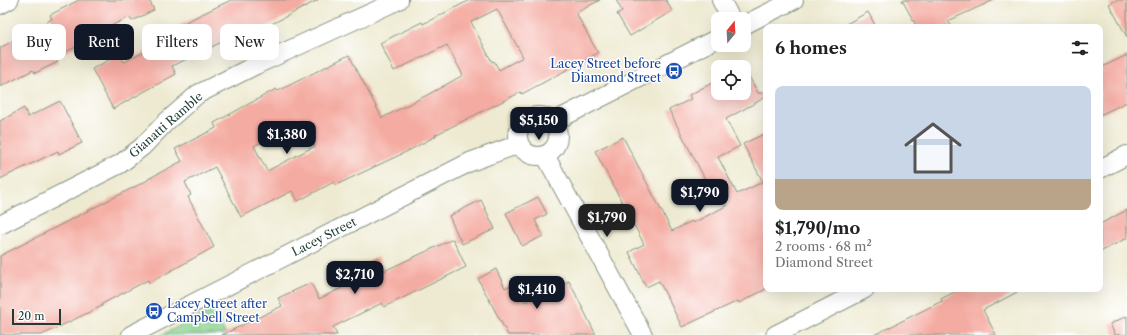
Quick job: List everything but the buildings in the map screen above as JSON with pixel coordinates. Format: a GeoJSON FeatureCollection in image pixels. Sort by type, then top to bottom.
{"type":"FeatureCollection","features":[{"type":"Feature","properties":{"kind":"street"},"geometry":{"type":"LineString","coordinates":[[0,5],[9,0]]}},
{"type":"Feature","properties":{"kind":"street","name":"Gianatti Ramble"},"geometry":{"type":"LineString","coordinates":[[0,225],[120,164],[142,147],[166,122],[198,94],[256,65],[400,0]]}},
{"type":"Feature","properties":{"kind":"street"},"geometry":{"type":"LineString","coordinates":[[721,0],[727,12]]}},
{"type":"Feature","properties":{"kind":"street"},"geometry":{"type":"LineString","coordinates":[[751,22],[794,0]]}},
{"type":"Feature","properties":{"kind":"street"},"geometry":{"type":"LineString","coordinates":[[553,122],[711,42]]}},
{"type":"Feature","properties":{"kind":"street"},"geometry":{"type":"LineString","coordinates":[[532,116],[542,116],[553,122],[559,135],[556,146],[544,155],[535,156],[525,151],[519,144],[518,131],[523,122],[532,116]]}},
{"type":"Feature","properties":{"kind":"street","name":"Lacey Street"},"geometry":{"type":"LineString","coordinates":[[131,335],[470,162],[519,144]]}},
{"type":"Feature","properties":{"kind":"street"},"geometry":{"type":"LineString","coordinates":[[544,155],[643,335]]}},
{"type":"Feature","properties":{"kind":"street"},"geometry":{"type":"LineString","coordinates":[[1103,167],[1127,155]]}},
{"type":"Feature","properties":{"kind":"street"},"geometry":{"type":"LineString","coordinates":[[775,335],[859,292]]}},
{"type":"Feature","properties":{"kind":"green space"},"geometry":{"type":"Polygon","coordinates":[[[213,309],[226,335],[161,335],[213,309]]]}},
{"type":"Feature","properties":{"kind":"place","name":"Lacey Street before Diamond Street"},"geometry":{"type":"Point","coordinates":[674,71]}},
{"type":"Feature","properties":{"kind":"place","name":"Lacey Street after Campbell Street"},"geometry":{"type":"Point","coordinates":[154,311]}}]}
